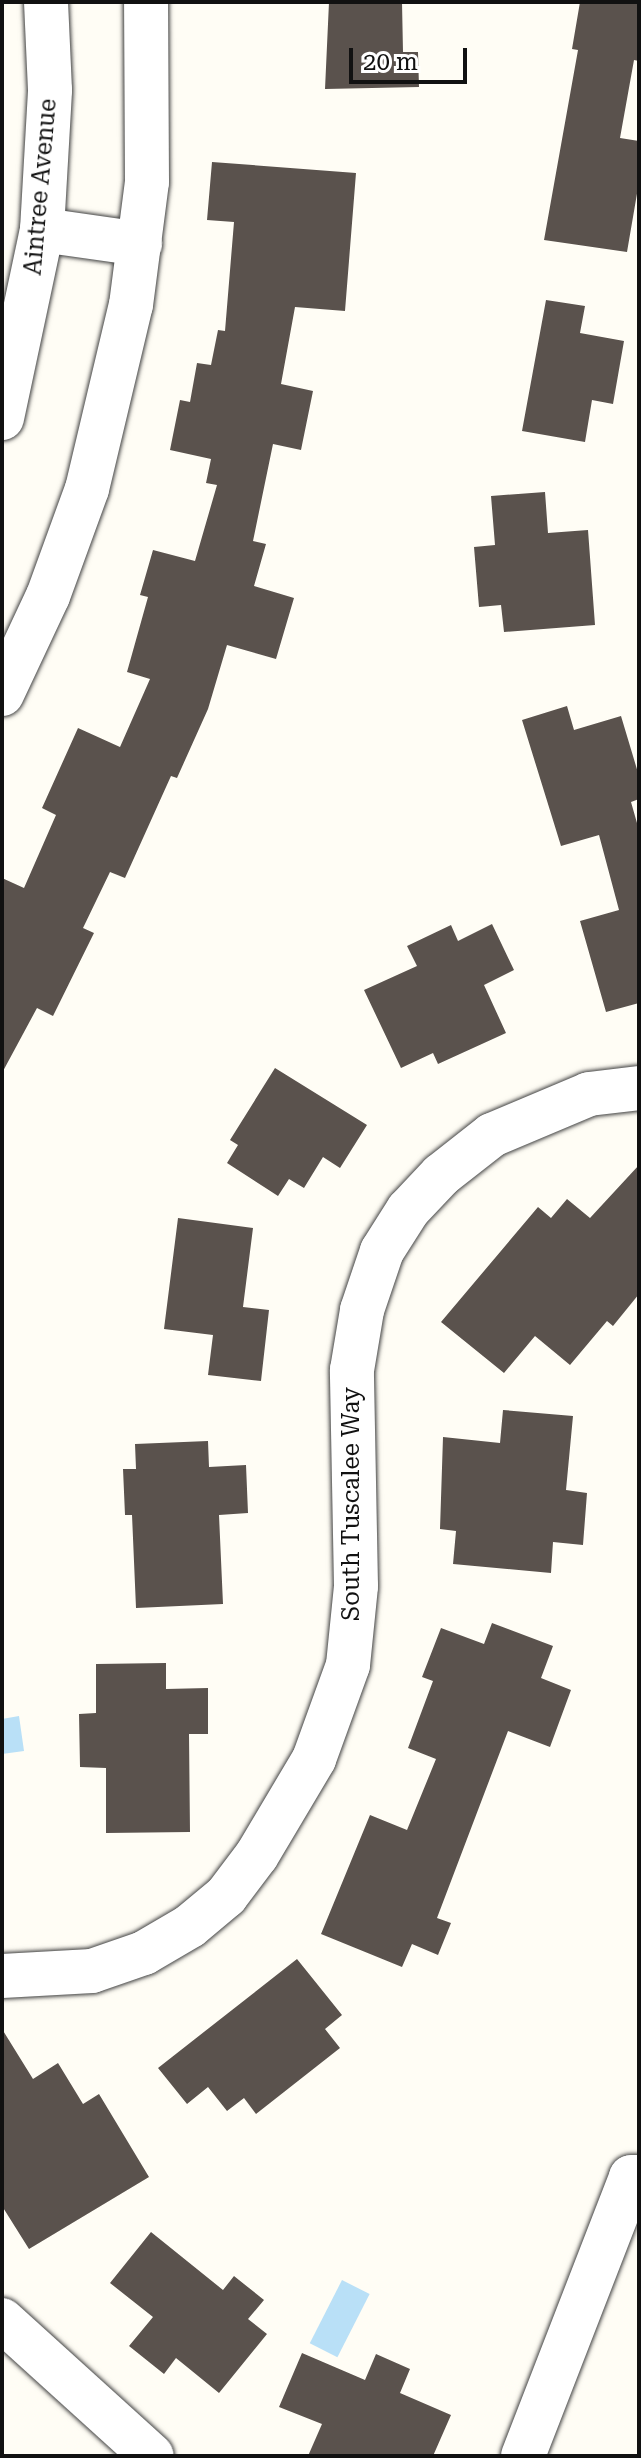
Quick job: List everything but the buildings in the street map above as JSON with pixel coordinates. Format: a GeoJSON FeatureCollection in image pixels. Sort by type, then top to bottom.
{"type":"FeatureCollection","features":[{"type":"Feature","properties":{"kind":"street","name":"Aintree Avenue"},"geometry":{"type":"LineString","coordinates":[[2,418],[42,230],[50,90],[46,2]]}},
{"type":"Feature","properties":{"kind":"street"},"geometry":{"type":"LineString","coordinates":[[2,694],[48,596],[87,489],[131,305],[148,167],[146,2]]}},
{"type":"Feature","properties":{"kind":"street"},"geometry":{"type":"LineString","coordinates":[[42,230],[140,244]]}},
{"type":"Feature","properties":{"kind":"street","name":"South Tuscalee Way"},"geometry":{"type":"LineString","coordinates":[[2,1976],[92,1971],[144,1953],[226,1896],[257,1855],[314,1759],[348,1665],[356,1586],[352,1370],[362,1310],[382,1251],[408,1210],[441,1175],[492,1135],[589,1094],[639,1088]]}},
{"type":"Feature","properties":{"kind":"street"},"geometry":{"type":"LineString","coordinates":[[523,2456],[631,2177],[639,2177]]}},
{"type":"Feature","properties":{"kind":"street"},"geometry":{"type":"LineString","coordinates":[[2,2320],[152,2456]]}},
{"type":"Feature","properties":{"kind":"water"},"geometry":{"type":"Polygon","coordinates":[[[19,1716],[24,1751],[2,1754],[2,1719],[19,1716]]]}},
{"type":"Feature","properties":{"kind":"water"},"geometry":{"type":"Polygon","coordinates":[[[342,2280],[370,2294],[337,2357],[310,2343],[342,2280]]]}}]}
